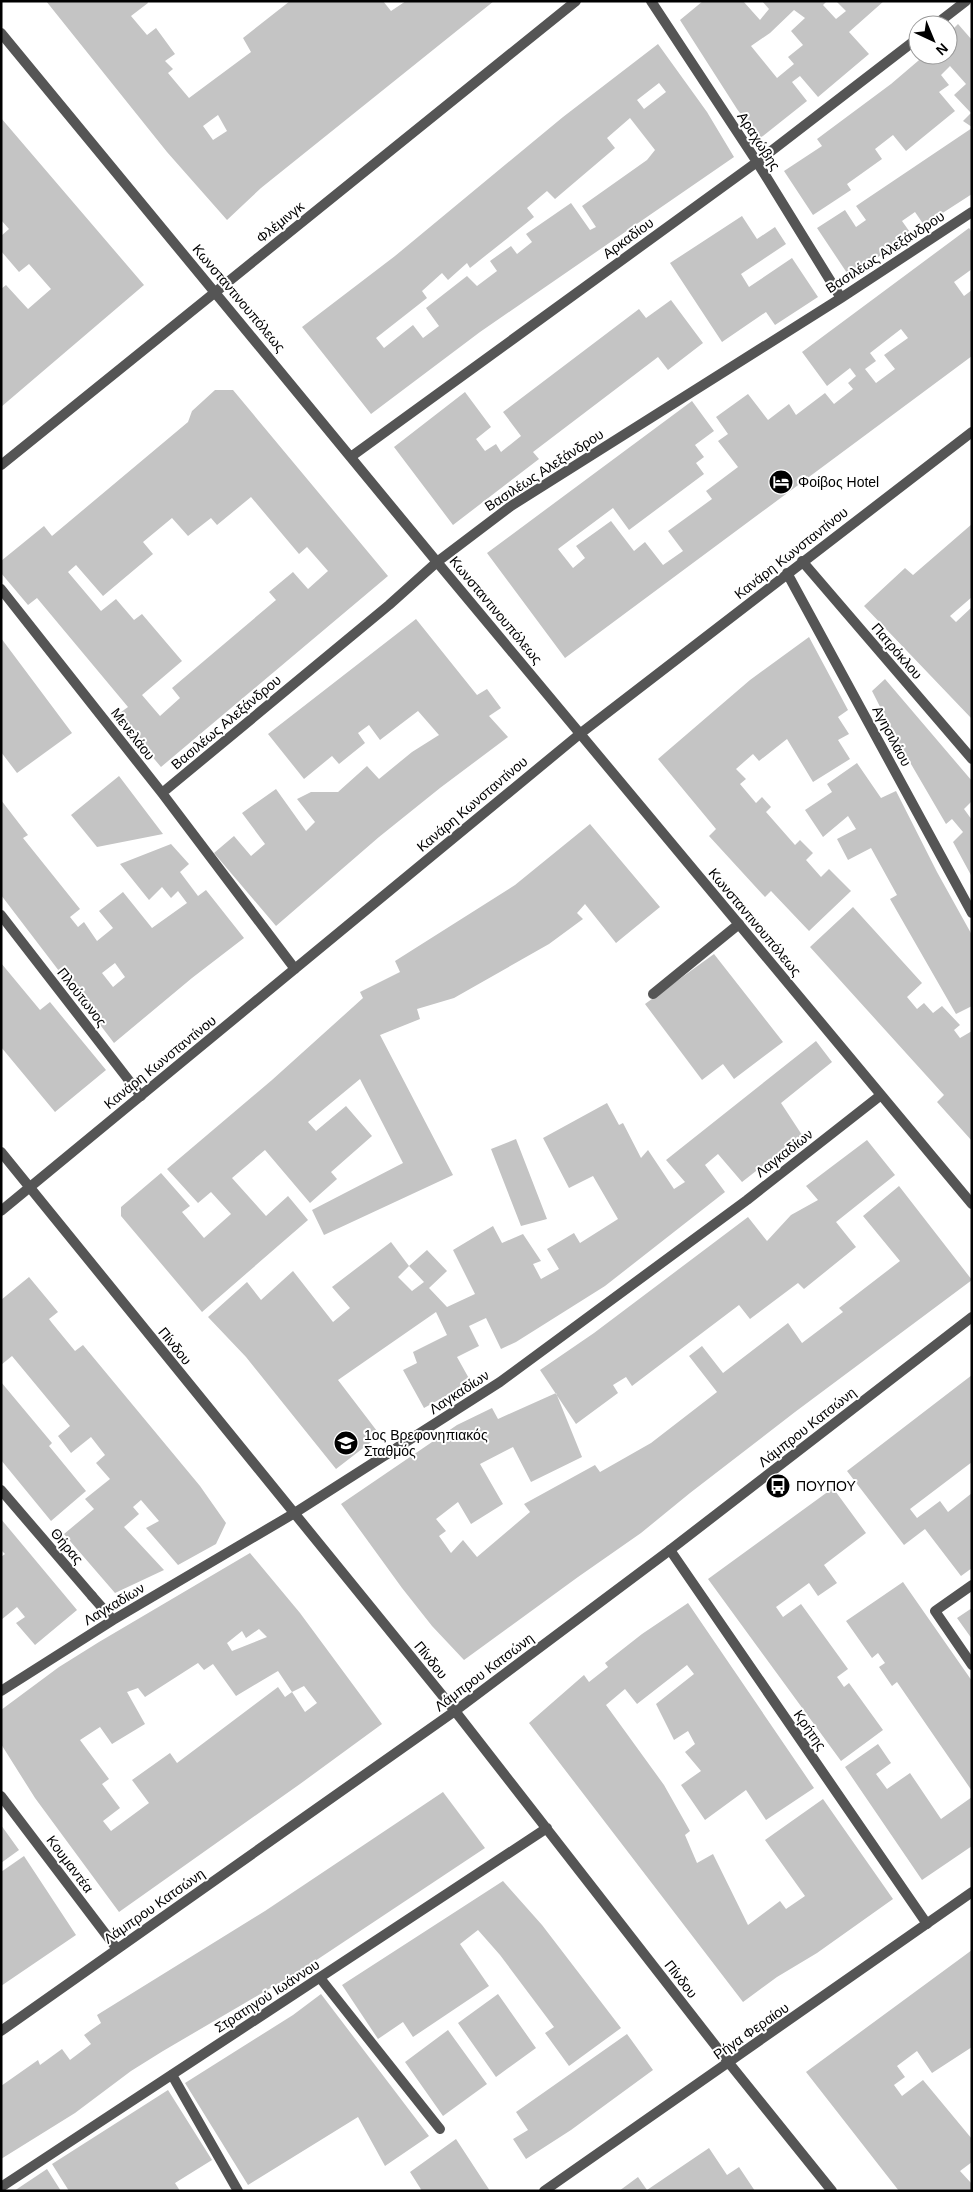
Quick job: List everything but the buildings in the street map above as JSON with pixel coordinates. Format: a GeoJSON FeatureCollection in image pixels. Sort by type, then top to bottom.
{"type":"FeatureCollection","features":[{"type":"Feature","properties":{"kind":"street","name":"Φλέμινγκ"},"geometry":{"type":"LineString","coordinates":[[1,465],[576,1]]}},
{"type":"Feature","properties":{"kind":"street","name":"Αραχώβης"},"geometry":{"type":"LineString","coordinates":[[651,1],[757,162],[841,298]]}},
{"type":"Feature","properties":{"kind":"street"},"geometry":{"type":"LineString","coordinates":[[948,15],[966,1]]}},
{"type":"Feature","properties":{"kind":"street","name":"Κωνσταντινουπόλεως"},"geometry":{"type":"LineString","coordinates":[[1,33],[352,456],[437,562],[972,1204]]}},
{"type":"Feature","properties":{"kind":"street","name":"Αρκαδίου"},"geometry":{"type":"LineString","coordinates":[[352,456],[757,162],[908,46]]}},
{"type":"Feature","properties":{"kind":"street","name":"Βασιλέως Αλεξάνδρου"},"geometry":{"type":"LineString","coordinates":[[162,793],[389,605],[437,562],[511,506],[841,298],[972,212]]}},
{"type":"Feature","properties":{"kind":"street","name":"Κανάρη Κωνσταντίνου"},"geometry":{"type":"LineString","coordinates":[[1,1211],[581,733],[972,432]]}},
{"type":"Feature","properties":{"kind":"street","name":"Πατρόκλου"},"geometry":{"type":"LineString","coordinates":[[802,561],[972,759]]}},
{"type":"Feature","properties":{"kind":"street","name":"Αγησιλάου"},"geometry":{"type":"LineString","coordinates":[[787,573],[972,913]]}},
{"type":"Feature","properties":{"kind":"street","name":"Μενελάου"},"geometry":{"type":"LineString","coordinates":[[1,589],[162,793],[295,969]]}},
{"type":"Feature","properties":{"kind":"street","name":"Πλούτωνος"},"geometry":{"type":"LineString","coordinates":[[1,915],[141,1096]]}},
{"type":"Feature","properties":{"kind":"street"},"geometry":{"type":"LineString","coordinates":[[653,994],[739,924]]}},
{"type":"Feature","properties":{"kind":"street","name":"Λαγκαδίων"},"geometry":{"type":"LineString","coordinates":[[1,1691],[113,1620],[293,1514],[500,1382],[746,1200],[881,1095]]}},
{"type":"Feature","properties":{"kind":"street","name":"Πίνδου"},"geometry":{"type":"LineString","coordinates":[[1,1152],[293,1514],[455,1711],[729,2063],[832,2191]]}},
{"type":"Feature","properties":{"kind":"street","name":"Λάμπρου Κατσώνη"},"geometry":{"type":"LineString","coordinates":[[1,2031],[455,1711],[670,1550],[972,1317]]}},
{"type":"Feature","properties":{"kind":"street","name":"Θήρας"},"geometry":{"type":"LineString","coordinates":[[1,1490],[113,1620]]}},
{"type":"Feature","properties":{"kind":"street","name":"Κρήτης"},"geometry":{"type":"LineString","coordinates":[[670,1550],[927,1924]]}},
{"type":"Feature","properties":{"kind":"street"},"geometry":{"type":"LineString","coordinates":[[972,1585],[935,1611],[972,1665]]}},
{"type":"Feature","properties":{"kind":"street","name":"Κουμαντέα"},"geometry":{"type":"LineString","coordinates":[[1,1796],[117,1949]]}},
{"type":"Feature","properties":{"kind":"street","name":"Στρατηγού Ιωάννου"},"geometry":{"type":"LineString","coordinates":[[1,2187],[547,1828]]}},
{"type":"Feature","properties":{"kind":"street","name":"Ρήγα Φεραίου"},"geometry":{"type":"LineString","coordinates":[[544,2191],[972,1892]]}},
{"type":"Feature","properties":{"kind":"street"},"geometry":{"type":"LineString","coordinates":[[320,1978],[440,2129]]}},
{"type":"Feature","properties":{"kind":"street"},"geometry":{"type":"LineString","coordinates":[[172,2075],[238,2191]]}},
{"type":"Feature","properties":{"kind":"place","name":"Φοίβος Hotel"},"geometry":{"type":"Point","coordinates":[781,482]}},
{"type":"Feature","properties":{"kind":"place","name":"1ος Βρεφονηπιακός Σταθμός"},"geometry":{"type":"Point","coordinates":[346,1443]}},
{"type":"Feature","properties":{"kind":"place","name":"ΠΟΥΠΟΥ"},"geometry":{"type":"Point","coordinates":[778,1486]}}]}
